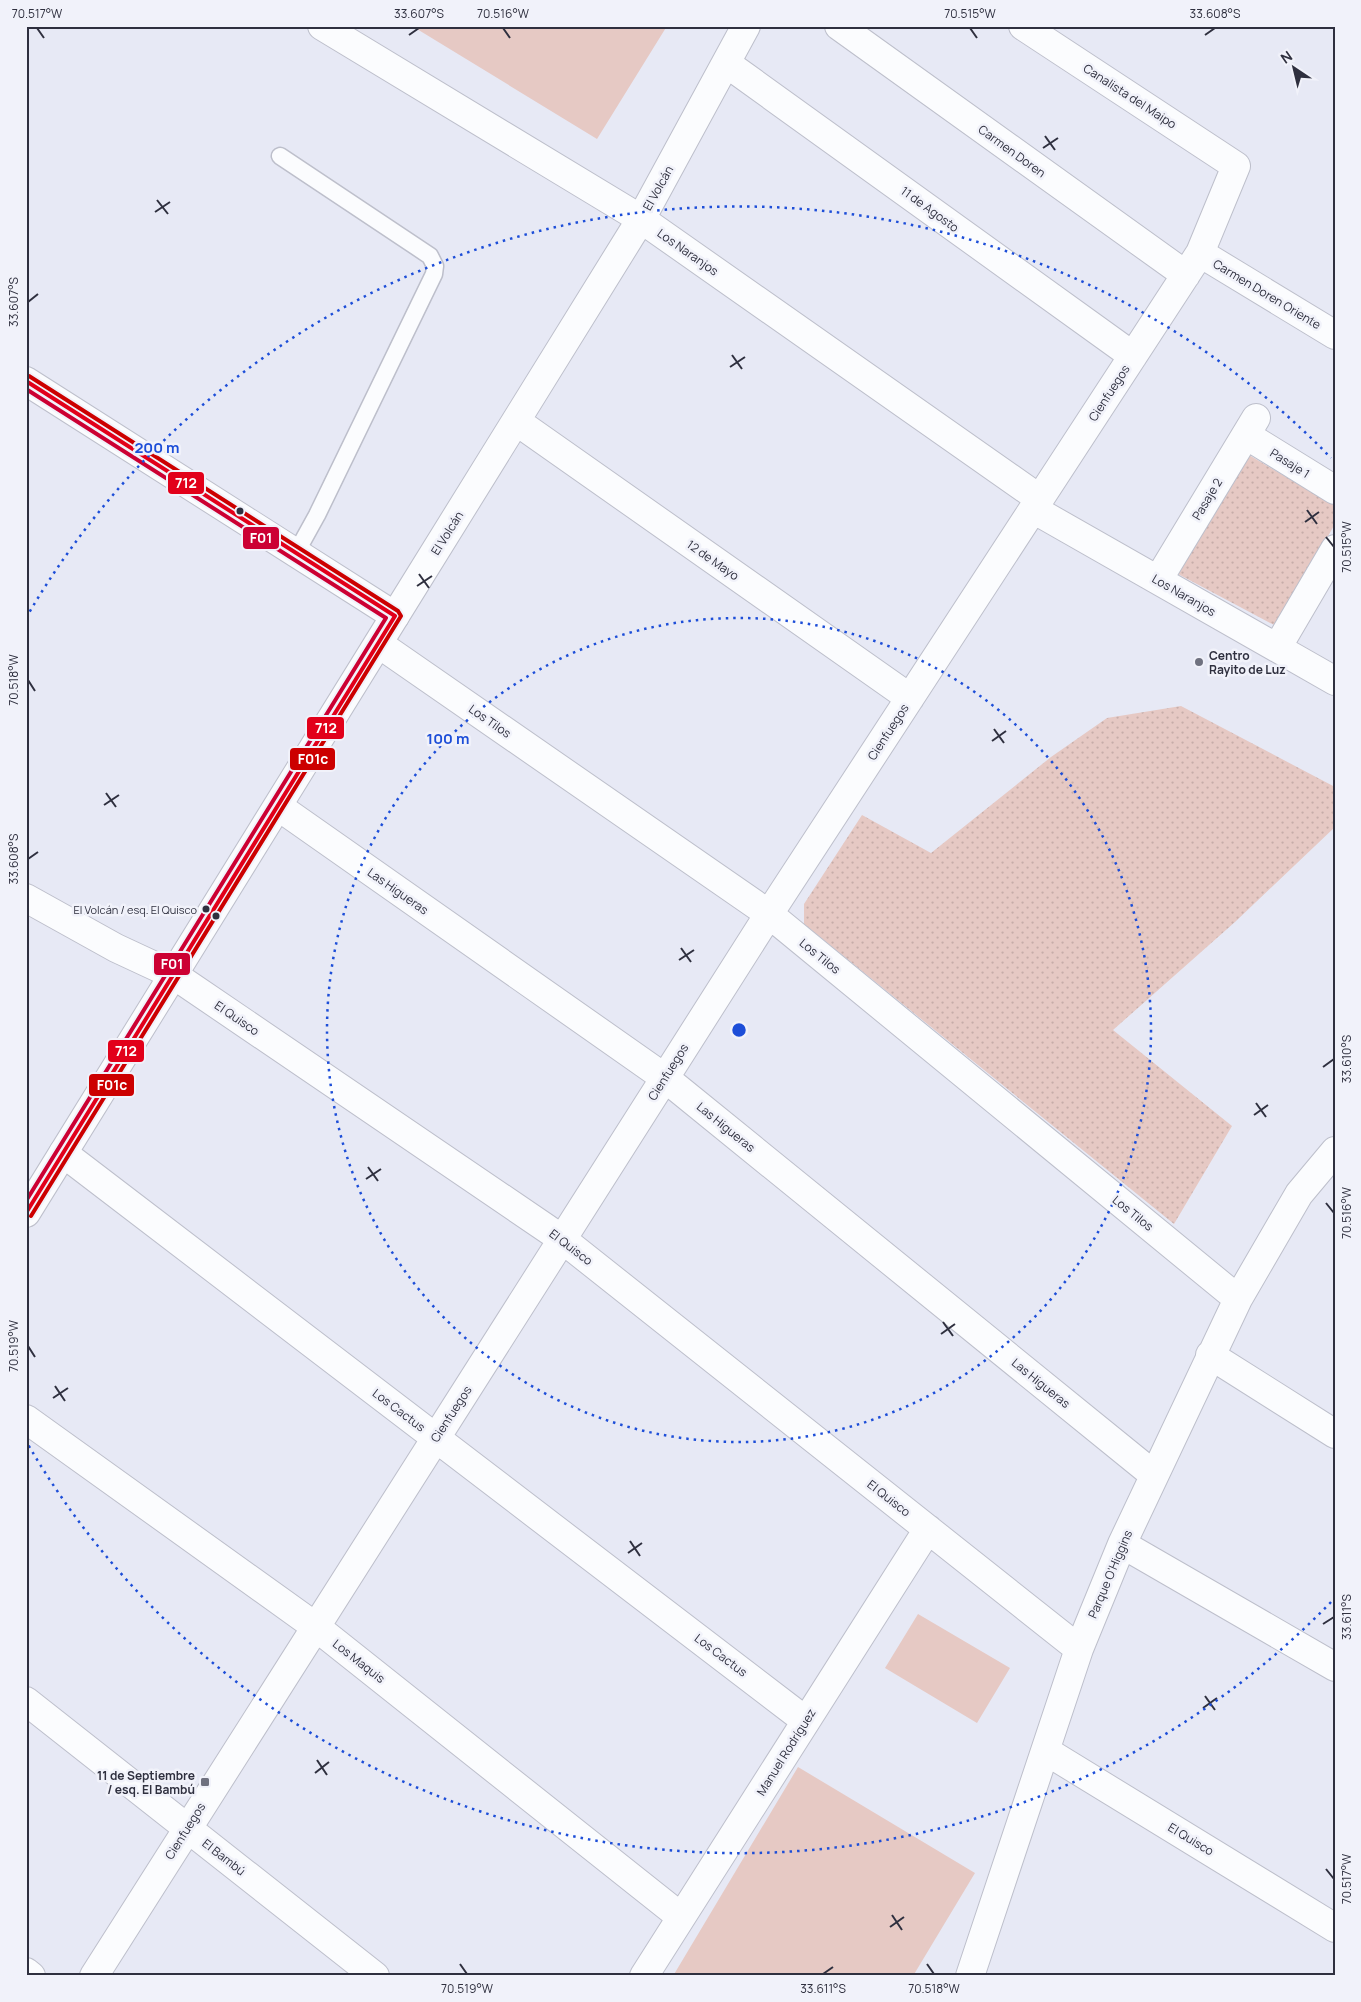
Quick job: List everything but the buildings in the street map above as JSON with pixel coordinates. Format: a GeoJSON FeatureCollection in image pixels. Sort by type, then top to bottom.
{"type":"FeatureCollection","features":[{"type":"Feature","properties":{"kind":"street","name":"Los Naranjos"},"geometry":{"type":"LineString","coordinates":[[322,26],[641,219],[1036,504],[1158,580],[1335,681]]}},
{"type":"Feature","properties":{"kind":"street","name":"El Volcán"},"geometry":{"type":"LineString","coordinates":[[26,1213],[641,219],[746,26]]}},
{"type":"Feature","properties":{"kind":"street","name":"Carmen Doren"},"geometry":{"type":"LineString","coordinates":[[839,26],[1193,264]]}},
{"type":"Feature","properties":{"kind":"street","name":"Canalista del Maipo"},"geometry":{"type":"LineString","coordinates":[[1023,26],[1236,166]]}},
{"type":"Feature","properties":{"kind":"street","name":"11 de Agosto"},"geometry":{"type":"LineString","coordinates":[[726,63],[1133,356]]}},
{"type":"Feature","properties":{"kind":"street","name":"Cienfuegos"},"geometry":{"type":"LineString","coordinates":[[94,1976],[186,1827],[316,1627],[769,914],[1193,264],[1236,166]]}},
{"type":"Feature","properties":{"kind":"street","name":"Carmen Doren Oriente"},"geometry":{"type":"LineString","coordinates":[[1193,264],[1335,335]]}},
{"type":"Feature","properties":{"kind":"street"},"geometry":{"type":"LineString","coordinates":[[26,381],[396,616]]}},
{"type":"Feature","properties":{"kind":"street","name":"12 de Mayo"},"geometry":{"type":"LineString","coordinates":[[516,421],[910,698]]}},
{"type":"Feature","properties":{"kind":"street","name":"Pasaje 1"},"geometry":{"type":"LineString","coordinates":[[1251,426],[1335,490]]}},
{"type":"Feature","properties":{"kind":"street","name":"Pasaje 2"},"geometry":{"type":"LineString","coordinates":[[1158,580],[1251,426]]}},
{"type":"Feature","properties":{"kind":"street"},"geometry":{"type":"LineString","coordinates":[[1277,648],[1335,549]]}},
{"type":"Feature","properties":{"kind":"street","name":"Los Tilos"},"geometry":{"type":"LineString","coordinates":[[379,644],[769,914],[1238,1299]]}},
{"type":"Feature","properties":{"kind":"street","name":"Las Higueras"},"geometry":{"type":"LineString","coordinates":[[278,807],[665,1078],[1154,1475]]}},
{"type":"Feature","properties":{"kind":"street","name":"El Quisco"},"geometry":{"type":"LineString","coordinates":[[26,898],[116,948],[174,975],[562,1239],[1079,1649]]}},
{"type":"Feature","properties":{"kind":"street","name":"Parque O'Higgins"},"geometry":{"type":"LineString","coordinates":[[976,1973],[1079,1649],[1122,1544],[1238,1299],[1299,1194],[1335,1151]]}},
{"type":"Feature","properties":{"kind":"street","name":"Los Cactus"},"geometry":{"type":"LineString","coordinates":[[63,1153],[806,1720]]}},
{"type":"Feature","properties":{"kind":"street"},"geometry":{"type":"LineString","coordinates":[[1210,1355],[1335,1434]]}},
{"type":"Feature","properties":{"kind":"street","name":"Los Maquis"},"geometry":{"type":"LineString","coordinates":[[26,1419],[316,1627],[681,1917]]}},
{"type":"Feature","properties":{"kind":"street","name":"Manuel Rodríguez"},"geometry":{"type":"LineString","coordinates":[[644,1976],[928,1529]]}},
{"type":"Feature","properties":{"kind":"street"},"geometry":{"type":"LineString","coordinates":[[1122,1544],[1335,1667]]}},
{"type":"Feature","properties":{"kind":"street","name":"El Bambú"},"geometry":{"type":"LineString","coordinates":[[26,1701],[375,1976]]}},
{"type":"Feature","properties":{"kind":"street","name":"El Quisco"},"geometry":{"type":"LineString","coordinates":[[1046,1751],[1335,1928]]}},
{"type":"Feature","properties":{"kind":"street"},"geometry":{"type":"LineString","coordinates":[[26,1972],[31,1976]]}},
{"type":"Feature","properties":{"kind":"lane"},"geometry":{"type":"LineString","coordinates":[[280,156],[430,256],[435,266],[434,274],[317,514],[296,553]]}},
{"type":"Feature","properties":{"kind":"shaded area"},"geometry":{"type":"Polygon","coordinates":[[[412,26],[667,26],[597,139],[412,26]]]}},
{"type":"Feature","properties":{"kind":"shaded area"},"geometry":{"type":"Polygon","coordinates":[[[1249,455],[1335,506],[1335,524],[1276,626],[1178,574],[1249,455]]]}},
{"type":"Feature","properties":{"kind":"shaded area"},"geometry":{"type":"Polygon","coordinates":[[[1181,706],[1335,787],[1335,827],[1235,922],[1113,1030],[1232,1126],[1174,1224],[804,924],[804,904],[862,815],[931,853],[1051,757],[1107,718],[1181,706]]]}},
{"type":"Feature","properties":{"kind":"shaded area"},"geometry":{"type":"Polygon","coordinates":[[[918,1614],[1010,1668],[977,1723],[885,1668],[918,1614]]]}},
{"type":"Feature","properties":{"kind":"shaded area"},"geometry":{"type":"Polygon","coordinates":[[[798,1767],[975,1873],[913,1976],[673,1976],[798,1767]]]}},
{"type":"Feature","properties":{"kind":"transit line","name":"F01c"},"geometry":{"type":"LineString","coordinates":[[29,376],[398,611],[401,616],[31,1216]]}},
{"type":"Feature","properties":{"kind":"transit line","name":"712"},"geometry":{"type":"LineString","coordinates":[[26,381],[395,616],[26,1213]]}},
{"type":"Feature","properties":{"kind":"transit line","name":"F01"},"geometry":{"type":"LineString","coordinates":[[26,389],[386,618],[26,1201]]}},
{"type":"Feature","properties":{"kind":"place","name":"Centro Rayito de Luz"},"geometry":{"type":"Point","coordinates":[1199,662]}},
{"type":"Feature","properties":{"kind":"place","name":"El Volcán / esq. El Quisco"},"geometry":{"type":"Point","coordinates":[206,909]}},
{"type":"Feature","properties":{"kind":"place","name":"11 de Septiembre / esq. El Bambú"},"geometry":{"type":"Point","coordinates":[205,1782]}}]}
